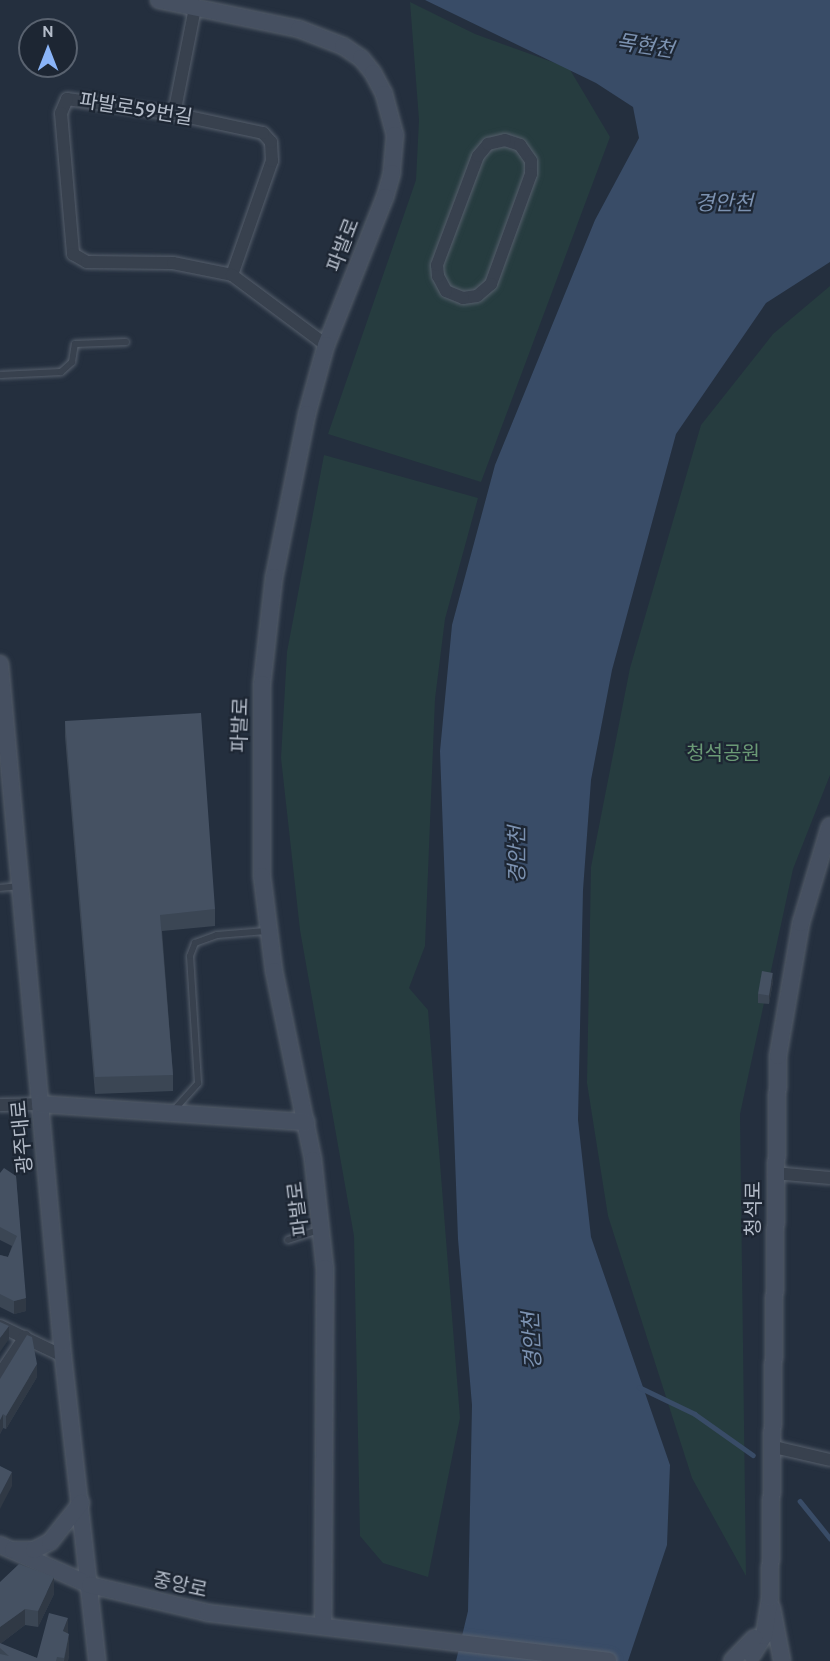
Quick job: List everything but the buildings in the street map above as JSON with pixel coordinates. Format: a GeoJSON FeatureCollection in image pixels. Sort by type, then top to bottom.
{"type":"FeatureCollection","features":[{"type":"Feature","properties":{"kind":"street","name":"파발로"},"geometry":{"type":"LineString","coordinates":[[159,0],[324,36],[361,58],[384,94],[395,135],[392,173],[326,345],[287,506],[267,628],[260,736],[260,834],[268,930],[306,1122],[322,1229],[327,1335],[323,1626]]}},
{"type":"Feature","properties":{"kind":"street"},"geometry":{"type":"LineString","coordinates":[[174,114],[195,8]]}},
{"type":"Feature","properties":{"kind":"street","name":"파발로59번길"},"geometry":{"type":"LineString","coordinates":[[232,275],[272,161],[271,142],[254,129],[174,114],[74,97],[63,104],[73,255],[87,262],[173,263],[232,275],[326,345]]}},
{"type":"Feature","properties":{"kind":"street"},"geometry":{"type":"LineString","coordinates":[[505,140],[520,145],[531,161],[531,174],[491,284],[477,296],[463,298],[446,291],[438,276],[438,265],[477,156],[488,144],[505,140]]}},
{"type":"Feature","properties":{"kind":"street","name":"광주대로"},"geometry":{"type":"LineString","coordinates":[[0,664],[4,752],[22,885],[63,1356],[94,1636]]}},
{"type":"Feature","properties":{"kind":"street","name":"청석로"},"geometry":{"type":"LineString","coordinates":[[770,1598],[774,1447],[775,1090],[784,1004],[801,923],[830,826]]}},
{"type":"Feature","properties":{"kind":"street"},"geometry":{"type":"LineString","coordinates":[[0,1105],[40,1104],[306,1122]]}},
{"type":"Feature","properties":{"kind":"street"},"geometry":{"type":"LineString","coordinates":[[774,1173],[830,1178]]}},
{"type":"Feature","properties":{"kind":"street"},"geometry":{"type":"LineString","coordinates":[[0,1326],[63,1356]]}},
{"type":"Feature","properties":{"kind":"street"},"geometry":{"type":"LineString","coordinates":[[0,1374],[25,1337]]}},
{"type":"Feature","properties":{"kind":"street"},"geometry":{"type":"LineString","coordinates":[[774,1447],[830,1460]]}},
{"type":"Feature","properties":{"kind":"street"},"geometry":{"type":"LineString","coordinates":[[5,1548],[34,1550],[50,1542],[81,1503]]}},
{"type":"Feature","properties":{"kind":"street","name":"중앙로"},"geometry":{"type":"LineString","coordinates":[[5,1548],[90,1585],[208,1613],[360,1629],[608,1661]]}},
{"type":"Feature","properties":{"kind":"street"},"geometry":{"type":"LineString","coordinates":[[744,1660],[767,1617],[770,1598]]}},
{"type":"Feature","properties":{"kind":"street"},"geometry":{"type":"LineString","coordinates":[[770,1598],[780,1638],[781,1661]]}},
{"type":"Feature","properties":{"kind":"street"},"geometry":{"type":"LineString","coordinates":[[91,1661],[94,1636]]}},
{"type":"Feature","properties":{"kind":"street"},"geometry":{"type":"LineString","coordinates":[[94,1636],[97,1661]]}},
{"type":"Feature","properties":{"kind":"street"},"geometry":{"type":"LineString","coordinates":[[94,1636],[105,1661]]}},
{"type":"Feature","properties":{"kind":"street"},"geometry":{"type":"LineString","coordinates":[[780,1638],[797,1661]]}},
{"type":"Feature","properties":{"kind":"street"},"geometry":{"type":"LineString","coordinates":[[744,1660],[766,1652],[781,1661]]}},
{"type":"Feature","properties":{"kind":"lane"},"geometry":{"type":"LineString","coordinates":[[0,375],[61,372],[72,362],[75,344],[126,342]]}},
{"type":"Feature","properties":{"kind":"lane"},"geometry":{"type":"LineString","coordinates":[[0,888],[22,885]]}},
{"type":"Feature","properties":{"kind":"lane"},"geometry":{"type":"LineString","coordinates":[[171,1112],[198,1083],[190,956],[195,943],[217,935],[268,930]]}},
{"type":"Feature","properties":{"kind":"lane"},"geometry":{"type":"LineString","coordinates":[[288,1240],[322,1229]]}},
{"type":"Feature","properties":{"kind":"green space"},"geometry":{"type":"Polygon","coordinates":[[[410,2],[475,34],[569,68],[610,137],[481,482],[328,434],[416,180],[419,120],[410,2]]]}},
{"type":"Feature","properties":{"kind":"green space","name":"청석공원"},"geometry":{"type":"Polygon","coordinates":[[[830,286],[830,775],[793,869],[740,1114],[746,1576],[692,1478],[608,1216],[587,1083],[591,867],[630,668],[701,425],[773,334],[830,286]]]}},
{"type":"Feature","properties":{"kind":"green space"},"geometry":{"type":"Polygon","coordinates":[[[324,455],[478,498],[445,619],[435,699],[425,946],[409,988],[428,1010],[460,1418],[428,1577],[383,1563],[360,1536],[354,1236],[300,930],[281,758],[287,652],[324,455]]]}},
{"type":"Feature","properties":{"kind":"water","name":"경안천"},"geometry":{"type":"Polygon","coordinates":[[[425,0],[830,0],[830,262],[766,303],[676,434],[612,670],[591,780],[583,890],[578,1120],[591,1237],[670,1465],[667,1545],[628,1661],[456,1661],[468,1611],[472,1405],[458,1239],[440,751],[452,625],[495,465],[595,220],[639,138],[633,107],[596,83],[425,0]]]}},
{"type":"Feature","properties":{"kind":"waterway"},"geometry":{"type":"LineString","coordinates":[[639,1387],[695,1414],[753,1455]]}},
{"type":"Feature","properties":{"kind":"waterway"},"geometry":{"type":"LineString","coordinates":[[800,1501],[830,1538]]}},
{"type":"Feature","properties":{"kind":"water label","name":"목현천"},"geometry":{"type":"Point","coordinates":[645,46]}}]}
